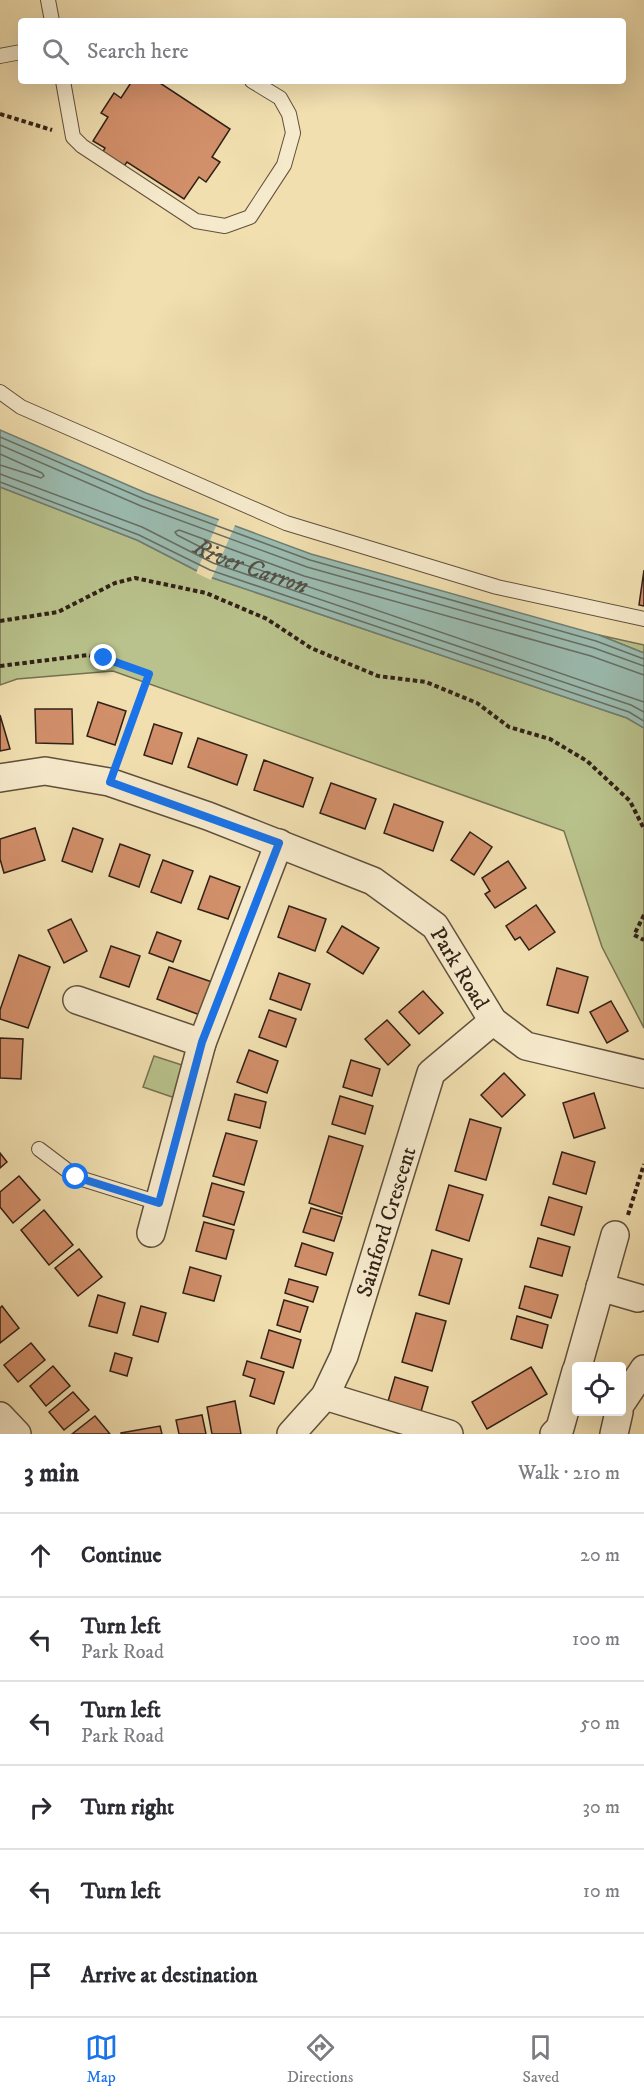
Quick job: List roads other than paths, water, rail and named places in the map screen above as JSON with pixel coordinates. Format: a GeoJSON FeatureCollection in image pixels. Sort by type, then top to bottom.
{"type":"FeatureCollection","features":[{"type":"Feature","properties":{"kind":"street","name":"Park Road"},"geometry":{"type":"LineString","coordinates":[[0,778],[45,771],[110,782],[279,843],[373,881],[435,926],[492,1021],[526,1046],[644,1074]]}},
{"type":"Feature","properties":{"kind":"street"},"geometry":{"type":"LineString","coordinates":[[151,1233],[202,1042],[279,843]]}},
{"type":"Feature","properties":{"kind":"street"},"geometry":{"type":"LineString","coordinates":[[77,1000],[202,1042]]}},
{"type":"Feature","properties":{"kind":"street","name":"Sainford Crescent"},"geometry":{"type":"LineString","coordinates":[[291,1434],[325,1396],[344,1356],[431,1072],[492,1021]]}},
{"type":"Feature","properties":{"kind":"street"},"geometry":{"type":"LineString","coordinates":[[579,1362],[615,1235]]}},
{"type":"Feature","properties":{"kind":"street"},"geometry":{"type":"LineString","coordinates":[[600,1287],[638,1298]]}},
{"type":"Feature","properties":{"kind":"street"},"geometry":{"type":"LineString","coordinates":[[626,1395],[644,1369]]}},
{"type":"Feature","properties":{"kind":"street"},"geometry":{"type":"LineString","coordinates":[[554,1434],[560,1428],[572,1385]]}},
{"type":"Feature","properties":{"kind":"street"},"geometry":{"type":"LineString","coordinates":[[325,1396],[449,1434]]}},
{"type":"Feature","properties":{"kind":"street"},"geometry":{"type":"LineString","coordinates":[[0,1416],[17,1434]]}},
{"type":"Feature","properties":{"kind":"street"},"geometry":{"type":"LineString","coordinates":[[615,1434],[617,1416]]}},
{"type":"Feature","properties":{"kind":"lane"},"geometry":{"type":"LineString","coordinates":[[48,0],[51,18]]}},
{"type":"Feature","properties":{"kind":"lane"},"geometry":{"type":"LineString","coordinates":[[0,56],[18,53]]}},
{"type":"Feature","properties":{"kind":"lane"},"geometry":{"type":"LineString","coordinates":[[64,84],[73,137],[82,146],[196,221],[225,226],[250,217],[284,165],[293,133],[289,114],[280,98],[257,84]]}},
{"type":"Feature","properties":{"kind":"lane"},"geometry":{"type":"LineString","coordinates":[[0,392],[21,406],[286,523],[497,587],[644,619]]}},
{"type":"Feature","properties":{"kind":"lane"},"geometry":{"type":"LineString","coordinates":[[39,1149],[76,1177],[159,1203]]}},
{"type":"Feature","properties":{"kind":"water","name":"River Carron"},"geometry":{"type":"Polygon","coordinates":[[[0,430],[146,493],[311,554],[599,635],[644,653],[644,728],[627,718],[207,576],[137,540],[0,487],[0,430]]]}}]}
